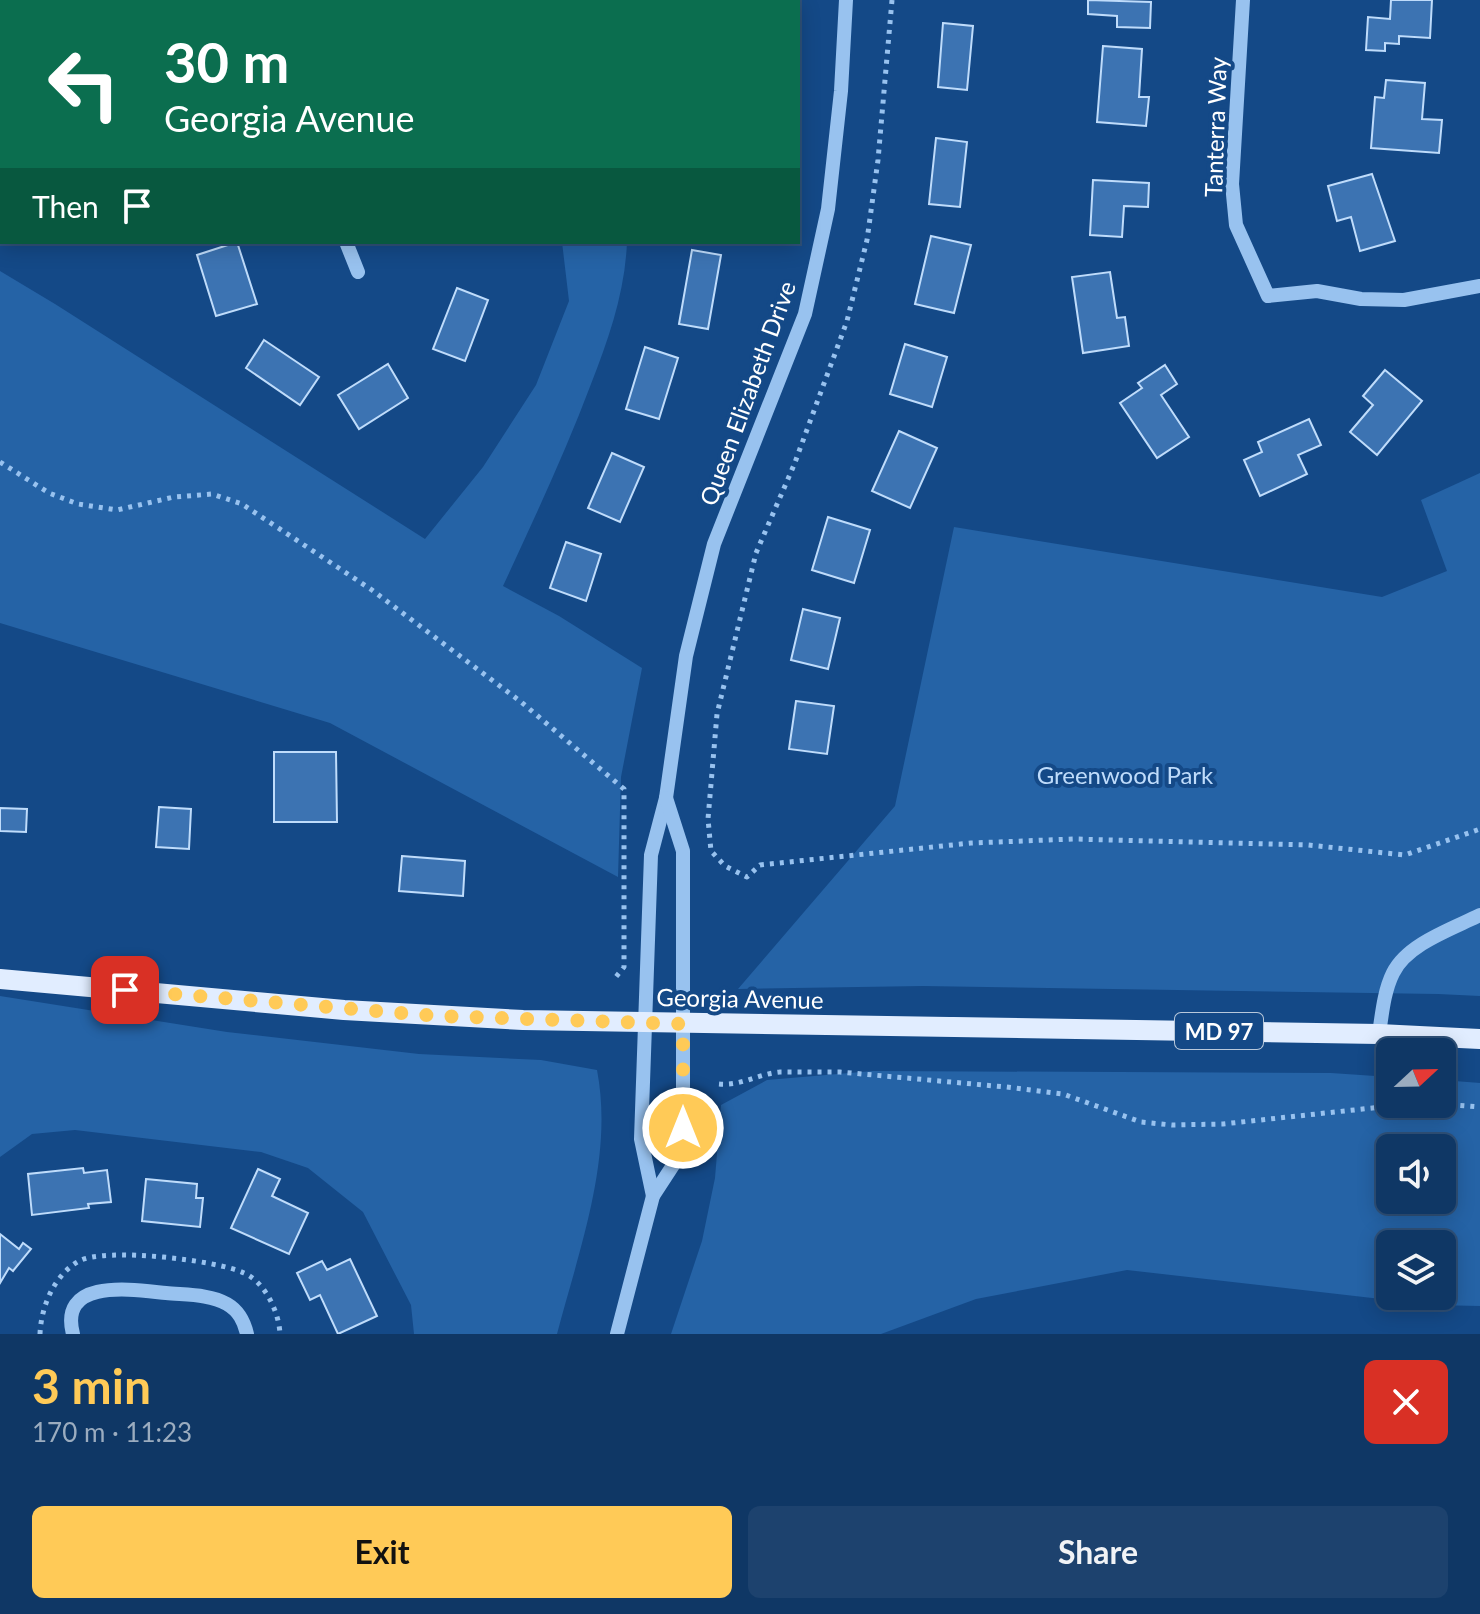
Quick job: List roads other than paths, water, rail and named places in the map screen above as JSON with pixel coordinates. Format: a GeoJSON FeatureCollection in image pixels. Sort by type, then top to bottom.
{"type":"FeatureCollection","features":[{"type":"Feature","properties":{"kind":"main road","name":"Georgia Avenue"},"geometry":{"type":"LineString","coordinates":[[0,979],[344,1010],[645,1023],[1379,1034],[1480,1039]]}},
{"type":"Feature","properties":{"kind":"street","name":"Queen Elizabeth Drive"},"geometry":{"type":"LineString","coordinates":[[653,1196],[641,1139],[651,855],[666,798],[686,656],[714,544],[805,314],[828,209],[841,91],[846,0]]}},
{"type":"Feature","properties":{"kind":"street","name":"Tanterra Way"},"geometry":{"type":"LineString","coordinates":[[1243,0],[1232,184],[1236,225],[1268,296],[1317,291],[1361,299],[1404,300],[1480,286]]}},
{"type":"Feature","properties":{"kind":"street"},"geometry":{"type":"LineString","coordinates":[[347,244],[358,272]]}},
{"type":"Feature","properties":{"kind":"street","name":"Queen Elizabeth Drive"},"geometry":{"type":"LineString","coordinates":[[653,1196],[683,1150],[683,851],[666,798]]}},
{"type":"Feature","properties":{"kind":"street"},"geometry":{"type":"LineString","coordinates":[[1379,1034],[1388,983],[1395,969],[1408,955],[1428,942],[1480,915]]}},
{"type":"Feature","properties":{"kind":"street"},"geometry":{"type":"LineString","coordinates":[[617,1334],[653,1196]]}},
{"type":"Feature","properties":{"kind":"street"},"geometry":{"type":"LineString","coordinates":[[73,1334],[71,1325],[78,1304],[88,1295],[112,1288],[219,1300],[242,1318],[247,1334]]}},
{"type":"Feature","properties":{"kind":"park label","name":"Greenwood Park"},"geometry":{"type":"Point","coordinates":[1125,774]}}]}
